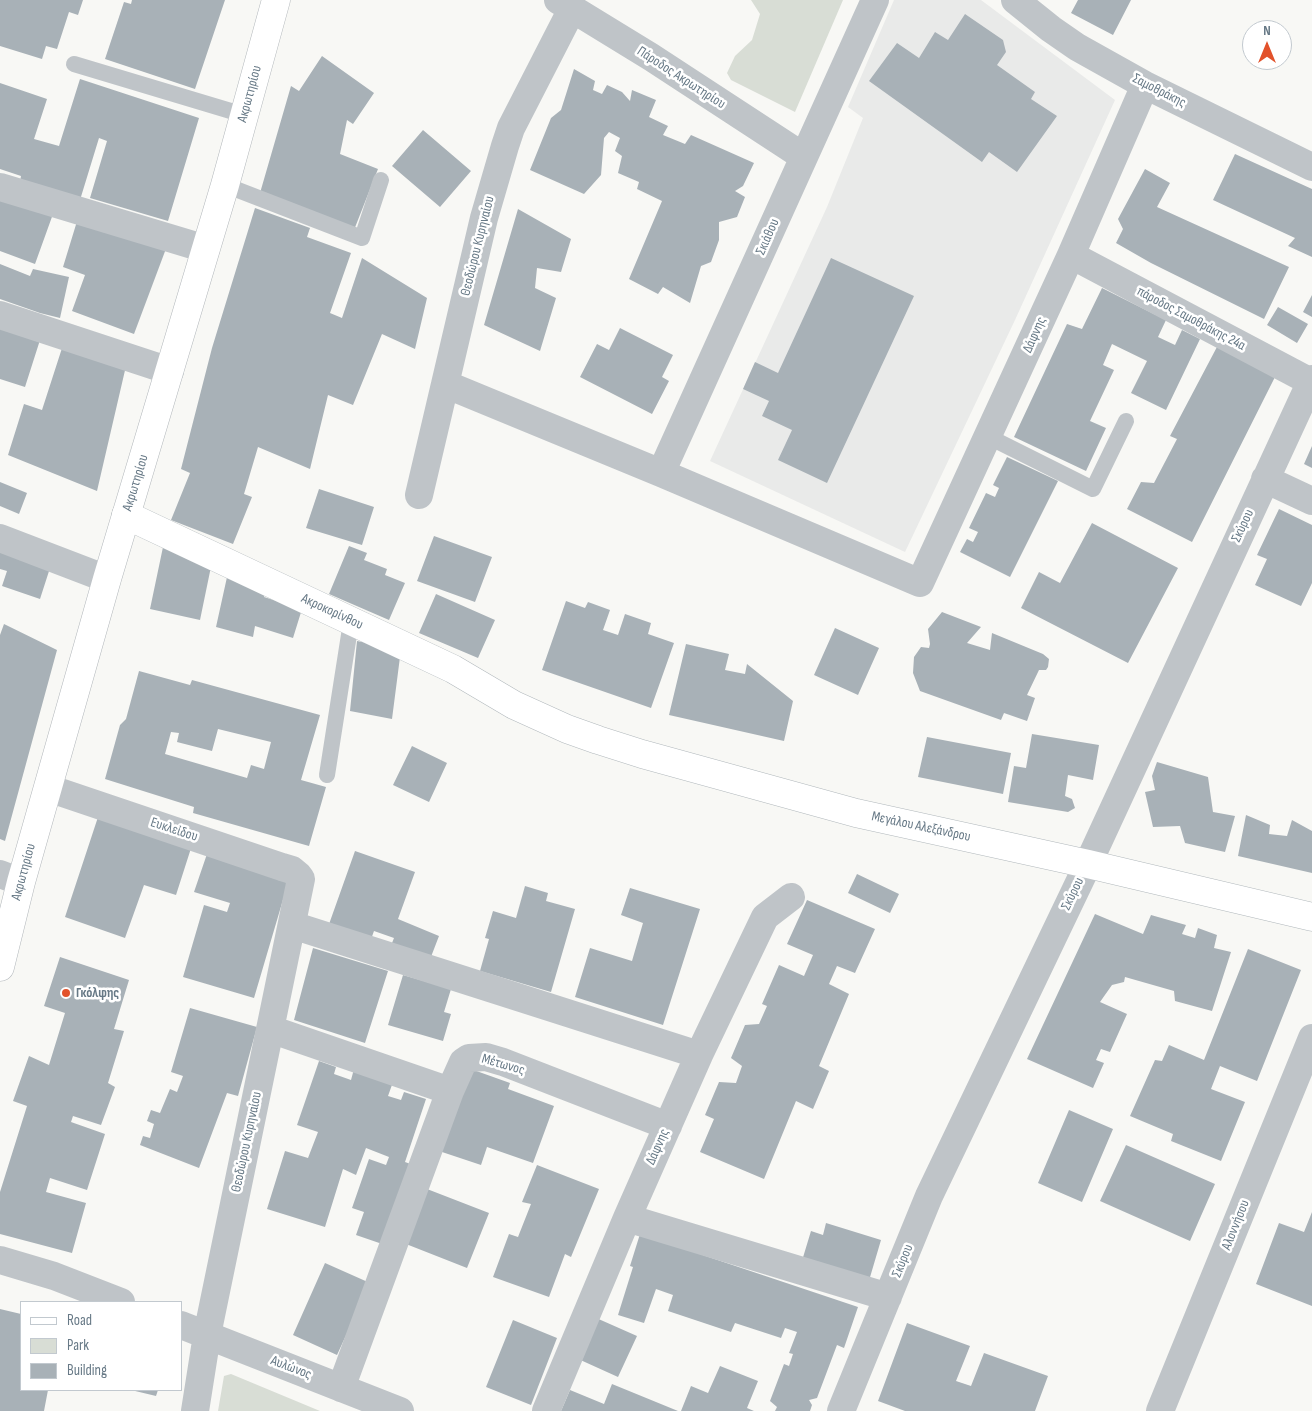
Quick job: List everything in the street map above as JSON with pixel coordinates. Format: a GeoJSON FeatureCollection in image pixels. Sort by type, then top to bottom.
{"type":"FeatureCollection","features":[{"type":"Feature","properties":{"kind":"main road","name":"Ακρωτηρίου"},"geometry":{"type":"LineString","coordinates":[[0,967],[11,878],[48,788],[107,579],[225,185],[276,0]]}},
{"type":"Feature","properties":{"kind":"main road","name":"Ακροκορίνθου"},"geometry":{"type":"LineString","coordinates":[[126,515],[453,669],[514,705],[536,715]]}},
{"type":"Feature","properties":{"kind":"main road","name":"Μεγάλου Αλεξάνδρου"},"geometry":{"type":"LineString","coordinates":[[536,715],[567,729],[642,754],[856,813],[1088,864],[1312,917]]}},
{"type":"Feature","properties":{"kind":"street","name":"Σκιάθου"},"geometry":{"type":"LineString","coordinates":[[661,474],[874,0]]}},
{"type":"Feature","properties":{"kind":"street","name":"Σαμοθράκης"},"geometry":{"type":"LineString","coordinates":[[1015,0],[1077,47],[1145,85],[1312,167]]}},
{"type":"Feature","properties":{"kind":"street","name":"Πάροδος Ακρωτηρίου"},"geometry":{"type":"LineString","coordinates":[[565,4],[804,157]]}},
{"type":"Feature","properties":{"kind":"street","name":"Θεοδώρου Κυρηναίου"},"geometry":{"type":"LineString","coordinates":[[419,495],[484,218],[505,146],[565,4]]}},
{"type":"Feature","properties":{"kind":"street","name":"Δάφνης"},"geometry":{"type":"LineString","coordinates":[[661,474],[920,583],[1071,255],[1145,85]]}},
{"type":"Feature","properties":{"kind":"street"},"geometry":{"type":"LineString","coordinates":[[0,186],[206,249]]}},
{"type":"Feature","properties":{"kind":"street","name":"πάροδος Σαμοθράκης 24α"},"geometry":{"type":"LineString","coordinates":[[1071,255],[1311,381]]}},
{"type":"Feature","properties":{"kind":"street"},"geometry":{"type":"LineString","coordinates":[[0,315],[170,371]]}},
{"type":"Feature","properties":{"kind":"street","name":"Σκύρου"},"geometry":{"type":"LineString","coordinates":[[841,1411],[929,1196],[1088,864],[1311,381]]}},
{"type":"Feature","properties":{"kind":"street"},"geometry":{"type":"LineString","coordinates":[[445,384],[661,474]]}},
{"type":"Feature","properties":{"kind":"street"},"geometry":{"type":"LineString","coordinates":[[1265,479],[1312,501]]}},
{"type":"Feature","properties":{"kind":"street"},"geometry":{"type":"LineString","coordinates":[[0,538],[107,579]]}},
{"type":"Feature","properties":{"kind":"street","name":"Ευκλείδου"},"geometry":{"type":"LineString","coordinates":[[48,788],[282,866],[298,875]]}},
{"type":"Feature","properties":{"kind":"street","name":"Θεοδώρου Κυρηναίου"},"geometry":{"type":"LineString","coordinates":[[195,1411],[207,1335],[300,891],[301,879],[298,875]]}},
{"type":"Feature","properties":{"kind":"street","name":"Δάφνης"},"geometry":{"type":"LineString","coordinates":[[546,1411],[627,1218],[699,1055],[766,917],[791,897]]}},
{"type":"Feature","properties":{"kind":"street"},"geometry":{"type":"LineString","coordinates":[[292,925],[699,1055]]}},
{"type":"Feature","properties":{"kind":"street"},"geometry":{"type":"LineString","coordinates":[[270,1029],[450,1091],[341,1388]]}},
{"type":"Feature","properties":{"kind":"street","name":"Αλοννήσου"},"geometry":{"type":"LineString","coordinates":[[1160,1411],[1312,1038]]}},
{"type":"Feature","properties":{"kind":"street","name":"Μέτωνος"},"geometry":{"type":"LineString","coordinates":[[450,1091],[463,1062],[469,1058],[486,1057],[668,1126]]}},
{"type":"Feature","properties":{"kind":"street"},"geometry":{"type":"LineString","coordinates":[[627,1218],[888,1297]]}},
{"type":"Feature","properties":{"kind":"street"},"geometry":{"type":"LineString","coordinates":[[0,1260],[54,1276],[118,1301]]}},
{"type":"Feature","properties":{"kind":"street","name":"Αυλώνος"},"geometry":{"type":"LineString","coordinates":[[182,1325],[400,1411]]}},
{"type":"Feature","properties":{"kind":"lane"},"geometry":{"type":"LineString","coordinates":[[74,64],[244,115]]}},
{"type":"Feature","properties":{"kind":"lane"},"geometry":{"type":"LineString","coordinates":[[225,185],[362,238],[380,180]]}},
{"type":"Feature","properties":{"kind":"lane"},"geometry":{"type":"LineString","coordinates":[[988,437],[1093,489],[1126,421]]}},
{"type":"Feature","properties":{"kind":"lane"},"geometry":{"type":"LineString","coordinates":[[327,775],[351,622]]}},
{"type":"Feature","properties":{"kind":"shaded area"},"geometry":{"type":"Polygon","coordinates":[[[894,0],[981,0],[1115,100],[1015,320],[905,552],[710,461],[827,207],[863,118],[848,107],[894,0]]]}},
{"type":"Feature","properties":{"kind":"green space"},"geometry":{"type":"Polygon","coordinates":[[[751,0],[843,0],[795,112],[731,80],[727,73],[735,56],[752,40],[760,14],[751,0]]]}},
{"type":"Feature","properties":{"kind":"green space"},"geometry":{"type":"Polygon","coordinates":[[[231,1374],[320,1411],[218,1411],[224,1376],[231,1374]]]}},
{"type":"Feature","properties":{"kind":"building"},"geometry":{"type":"Polygon","coordinates":[[[0,0],[83,0],[78,15],[69,12],[57,49],[46,46],[42,59],[0,46],[0,0]]]}},
{"type":"Feature","properties":{"kind":"building"},"geometry":{"type":"Polygon","coordinates":[[[132,0],[225,0],[195,89],[105,59],[124,2],[131,4],[132,0]]]}},
{"type":"Feature","properties":{"kind":"building"},"geometry":{"type":"Polygon","coordinates":[[[1078,0],[1131,0],[1113,35],[1071,13],[1078,0]]]}},
{"type":"Feature","properties":{"kind":"building"},"geometry":{"type":"Polygon","coordinates":[[[965,14],[1003,40],[1006,52],[997,65],[1035,92],[1031,99],[1057,116],[1017,172],[989,152],[982,162],[869,81],[897,43],[919,58],[935,32],[948,40],[965,14]]]}},
{"type":"Feature","properties":{"kind":"building"},"geometry":{"type":"Polygon","coordinates":[[[322,56],[374,93],[353,124],[347,120],[340,154],[378,169],[354,230],[260,193],[291,86],[299,91],[322,56]]]}},
{"type":"Feature","properties":{"kind":"building"},"geometry":{"type":"Polygon","coordinates":[[[574,69],[595,81],[593,90],[602,94],[607,85],[622,92],[630,101],[632,90],[656,100],[649,117],[668,126],[663,135],[685,144],[691,135],[754,163],[743,186],[735,191],[745,197],[737,217],[719,222],[719,240],[711,262],[701,266],[690,303],[663,287],[658,294],[629,279],[662,201],[637,189],[639,182],[618,173],[622,156],[615,151],[620,138],[609,132],[604,138],[601,175],[584,194],[530,170],[551,118],[561,110],[574,69]]]}},
{"type":"Feature","properties":{"kind":"building"},"geometry":{"type":"Polygon","coordinates":[[[80,79],[199,118],[168,221],[90,198],[107,141],[99,138],[80,200],[20,182],[21,176],[0,169],[0,83],[47,99],[34,139],[59,146],[80,79]]]}},
{"type":"Feature","properties":{"kind":"building"},"geometry":{"type":"Polygon","coordinates":[[[423,130],[471,171],[440,207],[392,166],[423,130]]]}},
{"type":"Feature","properties":{"kind":"building"},"geometry":{"type":"Polygon","coordinates":[[[1235,154],[1312,189],[1312,257],[1288,246],[1295,238],[1213,200],[1235,154]]]}},
{"type":"Feature","properties":{"kind":"building"},"geometry":{"type":"Polygon","coordinates":[[[1145,169],[1170,183],[1157,207],[1289,267],[1264,319],[1151,263],[1116,243],[1123,229],[1118,219],[1145,169]]]}},
{"type":"Feature","properties":{"kind":"building"},"geometry":{"type":"Polygon","coordinates":[[[0,193],[53,214],[35,264],[0,251],[0,193]]]}},
{"type":"Feature","properties":{"kind":"building"},"geometry":{"type":"Polygon","coordinates":[[[255,208],[310,228],[307,237],[351,253],[330,313],[342,318],[362,258],[427,298],[415,349],[382,334],[353,405],[328,395],[310,469],[258,447],[244,494],[252,497],[233,544],[171,520],[190,473],[181,469],[212,348],[255,208]]]}},
{"type":"Feature","properties":{"kind":"building"},"geometry":{"type":"Polygon","coordinates":[[[518,209],[571,239],[561,272],[537,268],[535,288],[556,298],[540,351],[484,325],[518,209]]]}},
{"type":"Feature","properties":{"kind":"building"},"geometry":{"type":"Polygon","coordinates":[[[78,218],[167,246],[134,334],[72,311],[85,275],[63,267],[78,218]]]}},
{"type":"Feature","properties":{"kind":"building"},"geometry":{"type":"Polygon","coordinates":[[[831,258],[914,296],[827,483],[778,460],[792,430],[762,416],[769,401],[743,389],[755,362],[778,373],[831,258]]]}},
{"type":"Feature","properties":{"kind":"building"},"geometry":{"type":"Polygon","coordinates":[[[0,264],[30,276],[33,269],[69,277],[60,318],[0,299],[0,264]]]}},
{"type":"Feature","properties":{"kind":"building"},"geometry":{"type":"Polygon","coordinates":[[[1102,288],[1166,320],[1158,337],[1175,345],[1182,330],[1200,339],[1166,410],[1131,393],[1147,361],[1112,344],[1103,365],[1114,370],[1090,421],[1106,428],[1086,471],[1014,437],[1067,324],[1082,329],[1102,288]]]}},
{"type":"Feature","properties":{"kind":"building"},"geometry":{"type":"Polygon","coordinates":[[[1312,295],[1312,317],[1303,312],[1312,295]]]}},
{"type":"Feature","properties":{"kind":"building"},"geometry":{"type":"Polygon","coordinates":[[[1278,307],[1308,324],[1297,343],[1267,325],[1278,307]]]}},
{"type":"Feature","properties":{"kind":"building"},"geometry":{"type":"Polygon","coordinates":[[[0,328],[40,340],[25,387],[0,379],[0,328]]]}},
{"type":"Feature","properties":{"kind":"building"},"geometry":{"type":"Polygon","coordinates":[[[620,328],[673,355],[662,377],[669,381],[652,414],[580,377],[597,344],[609,350],[620,328]]]}},
{"type":"Feature","properties":{"kind":"building"},"geometry":{"type":"Polygon","coordinates":[[[63,345],[126,366],[97,491],[8,455],[24,404],[42,410],[63,345]]]}},
{"type":"Feature","properties":{"kind":"building"},"geometry":{"type":"Polygon","coordinates":[[[1218,345],[1276,375],[1192,542],[1127,509],[1141,482],[1154,483],[1177,439],[1170,436],[1218,345]]]}},
{"type":"Feature","properties":{"kind":"building"},"geometry":{"type":"Polygon","coordinates":[[[1312,446],[1312,468],[1304,464],[1312,446]]]}},
{"type":"Feature","properties":{"kind":"building"},"geometry":{"type":"Polygon","coordinates":[[[1007,457],[1058,481],[1010,577],[960,552],[967,539],[973,542],[978,532],[969,528],[986,493],[995,497],[999,488],[993,485],[1007,457]]]}},
{"type":"Feature","properties":{"kind":"building"},"geometry":{"type":"Polygon","coordinates":[[[0,482],[27,493],[19,514],[0,506],[0,482]]]}},
{"type":"Feature","properties":{"kind":"building"},"geometry":{"type":"Polygon","coordinates":[[[319,489],[374,507],[362,545],[306,528],[319,489]]]}},
{"type":"Feature","properties":{"kind":"building"},"geometry":{"type":"Polygon","coordinates":[[[1279,509],[1312,525],[1312,583],[1301,606],[1255,585],[1267,559],[1257,555],[1279,509]]]}},
{"type":"Feature","properties":{"kind":"building"},"geometry":{"type":"Polygon","coordinates":[[[1092,523],[1178,568],[1128,663],[1021,608],[1039,572],[1060,583],[1092,523]]]}},
{"type":"Feature","properties":{"kind":"building"},"geometry":{"type":"Polygon","coordinates":[[[434,536],[492,557],[475,602],[417,581],[434,536]]]}},
{"type":"Feature","properties":{"kind":"building"},"geometry":{"type":"Polygon","coordinates":[[[349,546],[367,553],[364,560],[387,569],[385,575],[405,583],[389,620],[329,594],[349,546]]]}},
{"type":"Feature","properties":{"kind":"building"},"geometry":{"type":"Polygon","coordinates":[[[163,547],[213,557],[200,620],[150,609],[163,547]]]}},
{"type":"Feature","properties":{"kind":"building"},"geometry":{"type":"Polygon","coordinates":[[[0,551],[50,568],[40,599],[2,586],[7,571],[0,569],[0,551]]]}},
{"type":"Feature","properties":{"kind":"building"},"geometry":{"type":"Polygon","coordinates":[[[229,568],[267,586],[264,597],[302,609],[293,638],[255,626],[253,637],[216,627],[229,568]]]}},
{"type":"Feature","properties":{"kind":"building"},"geometry":{"type":"Polygon","coordinates":[[[436,594],[495,620],[478,658],[419,633],[436,594]]]}},
{"type":"Feature","properties":{"kind":"building"},"geometry":{"type":"Polygon","coordinates":[[[566,601],[585,608],[588,602],[610,610],[603,630],[618,635],[625,614],[651,623],[648,634],[674,643],[651,708],[542,670],[566,601]]]}},
{"type":"Feature","properties":{"kind":"building"},"geometry":{"type":"Polygon","coordinates":[[[942,612],[981,627],[967,643],[990,650],[992,633],[1043,654],[1049,659],[1048,667],[1046,670],[1039,670],[1027,695],[1035,698],[1027,721],[1004,713],[1001,720],[920,691],[913,673],[914,657],[921,647],[929,648],[928,629],[942,612]]]}},
{"type":"Feature","properties":{"kind":"building"},"geometry":{"type":"Polygon","coordinates":[[[4,624],[57,650],[5,841],[0,839],[0,635],[4,624]]]}},
{"type":"Feature","properties":{"kind":"building"},"geometry":{"type":"Polygon","coordinates":[[[835,628],[879,648],[858,695],[814,675],[835,628]]]}},
{"type":"Feature","properties":{"kind":"building"},"geometry":{"type":"Polygon","coordinates":[[[357,641],[378,645],[400,657],[392,719],[350,711],[357,641]]]}},
{"type":"Feature","properties":{"kind":"building"},"geometry":{"type":"Polygon","coordinates":[[[686,644],[729,654],[725,670],[745,674],[747,664],[793,701],[784,741],[669,715],[686,644]]]}},
{"type":"Feature","properties":{"kind":"building"},"geometry":{"type":"Polygon","coordinates":[[[139,671],[190,685],[192,680],[320,715],[301,780],[326,787],[309,846],[193,813],[194,807],[105,779],[120,725],[126,719],[139,671]],[[218,729],[212,751],[177,742],[179,733],[171,732],[165,754],[247,778],[251,765],[264,769],[271,742],[218,729]]]}},
{"type":"Feature","properties":{"kind":"building"},"geometry":{"type":"Polygon","coordinates":[[[1032,734],[1099,745],[1093,780],[1068,775],[1065,796],[1072,799],[1075,808],[1068,812],[1008,802],[1014,766],[1026,768],[1032,734]]]}},
{"type":"Feature","properties":{"kind":"building"},"geometry":{"type":"Polygon","coordinates":[[[927,737],[1011,753],[1003,794],[918,777],[927,737]]]}},
{"type":"Feature","properties":{"kind":"building"},"geometry":{"type":"Polygon","coordinates":[[[412,746],[447,763],[429,802],[393,785],[412,746]]]}},
{"type":"Feature","properties":{"kind":"building"},"geometry":{"type":"Polygon","coordinates":[[[1157,762],[1208,777],[1213,812],[1235,816],[1225,852],[1185,843],[1180,826],[1153,827],[1145,792],[1155,790],[1152,776],[1157,762]]]}},
{"type":"Feature","properties":{"kind":"building"},"geometry":{"type":"Polygon","coordinates":[[[99,814],[193,842],[176,895],[144,885],[125,938],[65,917],[99,814]]]}},
{"type":"Feature","properties":{"kind":"building"},"geometry":{"type":"Polygon","coordinates":[[[1246,815],[1270,825],[1269,834],[1287,836],[1292,820],[1312,831],[1312,873],[1238,856],[1246,815]]]}},
{"type":"Feature","properties":{"kind":"building"},"geometry":{"type":"Polygon","coordinates":[[[208,851],[290,876],[254,998],[183,977],[204,905],[227,912],[230,903],[194,892],[208,851]]]}},
{"type":"Feature","properties":{"kind":"building"},"geometry":{"type":"Polygon","coordinates":[[[355,851],[415,872],[398,919],[439,936],[429,962],[390,948],[394,938],[374,931],[370,942],[328,927],[355,851]]]}},
{"type":"Feature","properties":{"kind":"building"},"geometry":{"type":"Polygon","coordinates":[[[857,874],[899,894],[890,913],[848,893],[857,874]]]}},
{"type":"Feature","properties":{"kind":"building"},"geometry":{"type":"Polygon","coordinates":[[[525,886],[548,893],[546,901],[575,909],[551,992],[480,971],[489,939],[485,938],[493,911],[516,918],[525,886]]]}},
{"type":"Feature","properties":{"kind":"building"},"geometry":{"type":"Polygon","coordinates":[[[630,888],[700,909],[663,1025],[575,997],[590,948],[632,961],[643,923],[621,915],[630,888]]]}},
{"type":"Feature","properties":{"kind":"building"},"geometry":{"type":"Polygon","coordinates":[[[807,900],[875,929],[855,973],[837,966],[829,984],[849,994],[819,1066],[829,1071],[813,1109],[796,1101],[764,1179],[700,1152],[714,1119],[705,1115],[719,1082],[736,1083],[742,1066],[731,1058],[745,1025],[759,1024],[767,1006],[762,1004],[779,965],[804,976],[813,955],[787,944],[807,900]]]}},
{"type":"Feature","properties":{"kind":"building"},"geometry":{"type":"Polygon","coordinates":[[[1095,914],[1143,934],[1151,915],[1186,925],[1182,934],[1195,938],[1198,928],[1217,935],[1214,948],[1231,952],[1212,1011],[1175,1001],[1174,991],[1125,977],[1124,982],[1112,985],[1100,1002],[1127,1014],[1110,1052],[1101,1049],[1096,1060],[1104,1063],[1093,1088],[1027,1059],[1095,914]]]}},
{"type":"Feature","properties":{"kind":"building"},"geometry":{"type":"Polygon","coordinates":[[[313,948],[388,971],[365,1043],[294,1020],[313,948]]]}},
{"type":"Feature","properties":{"kind":"building"},"geometry":{"type":"Polygon","coordinates":[[[1248,949],[1301,970],[1257,1081],[1220,1066],[1211,1089],[1245,1102],[1221,1161],[1171,1141],[1173,1134],[1130,1116],[1155,1060],[1162,1061],[1169,1045],[1204,1060],[1248,949]]]}},
{"type":"Feature","properties":{"kind":"building"},"geometry":{"type":"Polygon","coordinates":[[[60,957],[129,980],[114,1029],[124,1031],[108,1083],[115,1087],[101,1125],[73,1116],[71,1122],[105,1134],[87,1190],[50,1178],[46,1192],[86,1203],[72,1253],[0,1234],[0,1192],[27,1106],[13,1101],[29,1056],[49,1065],[65,1013],[44,1006],[60,957]]]}},
{"type":"Feature","properties":{"kind":"building"},"geometry":{"type":"Polygon","coordinates":[[[403,975],[451,989],[444,1012],[451,1014],[443,1041],[388,1025],[403,975]]]}},
{"type":"Feature","properties":{"kind":"building"},"geometry":{"type":"Polygon","coordinates":[[[190,1008],[257,1027],[238,1096],[227,1093],[199,1168],[140,1145],[143,1136],[150,1138],[154,1124],[147,1121],[151,1110],[160,1113],[170,1089],[177,1092],[183,1076],[171,1072],[190,1008]]]}},
{"type":"Feature","properties":{"kind":"building"},"geometry":{"type":"Polygon","coordinates":[[[319,1061],[336,1067],[334,1074],[351,1080],[354,1069],[393,1082],[388,1096],[401,1100],[404,1092],[426,1099],[405,1162],[416,1166],[388,1246],[356,1235],[364,1212],[352,1208],[369,1159],[386,1165],[389,1157],[366,1148],[356,1175],[343,1169],[325,1227],[267,1209],[285,1151],[308,1158],[318,1132],[297,1125],[319,1061]]]}},
{"type":"Feature","properties":{"kind":"building"},"geometry":{"type":"Polygon","coordinates":[[[468,1068],[510,1083],[508,1089],[554,1106],[533,1163],[487,1147],[481,1165],[439,1151],[468,1068]]]}},
{"type":"Feature","properties":{"kind":"building"},"geometry":{"type":"Polygon","coordinates":[[[1069,1110],[1113,1129],[1082,1202],[1038,1183],[1069,1110]]]}},
{"type":"Feature","properties":{"kind":"building"},"geometry":{"type":"Polygon","coordinates":[[[1126,1145],[1215,1184],[1190,1241],[1100,1201],[1126,1145]]]}},
{"type":"Feature","properties":{"kind":"building"},"geometry":{"type":"Polygon","coordinates":[[[537,1165],[599,1189],[571,1257],[565,1254],[549,1297],[493,1277],[509,1234],[518,1237],[531,1204],[522,1202],[537,1165]]]}},
{"type":"Feature","properties":{"kind":"building"},"geometry":{"type":"Polygon","coordinates":[[[427,1189],[489,1213],[467,1268],[406,1244],[427,1189]]]}},
{"type":"Feature","properties":{"kind":"building"},"geometry":{"type":"Polygon","coordinates":[[[1312,1212],[1312,1306],[1256,1284],[1279,1223],[1304,1232],[1312,1212]]]}},
{"type":"Feature","properties":{"kind":"building"},"geometry":{"type":"Polygon","coordinates":[[[826,1223],[881,1240],[868,1284],[801,1264],[811,1231],[823,1235],[826,1223]]]}},
{"type":"Feature","properties":{"kind":"building"},"geometry":{"type":"Polygon","coordinates":[[[640,1234],[858,1307],[844,1348],[837,1345],[817,1398],[809,1400],[812,1405],[810,1411],[775,1411],[777,1407],[770,1401],[784,1364],[789,1366],[793,1354],[789,1353],[797,1332],[785,1328],[781,1338],[735,1323],[731,1332],[668,1311],[673,1295],[656,1289],[644,1323],[618,1315],[633,1267],[630,1266],[640,1234]]]}},
{"type":"Feature","properties":{"kind":"building"},"geometry":{"type":"Polygon","coordinates":[[[325,1263],[370,1283],[337,1355],[293,1335],[325,1263]]]}},
{"type":"Feature","properties":{"kind":"building"},"geometry":{"type":"Polygon","coordinates":[[[0,1309],[20,1314],[20,1391],[48,1391],[44,1411],[0,1411],[0,1309]]]}},
{"type":"Feature","properties":{"kind":"building"},"geometry":{"type":"Polygon","coordinates":[[[594,1317],[637,1336],[618,1377],[576,1358],[594,1317]]]}},
{"type":"Feature","properties":{"kind":"building"},"geometry":{"type":"Polygon","coordinates":[[[513,1320],[557,1338],[531,1405],[486,1387],[513,1320]]]}},
{"type":"Feature","properties":{"kind":"building"},"geometry":{"type":"Polygon","coordinates":[[[907,1323],[970,1346],[956,1381],[971,1386],[984,1353],[1048,1376],[1035,1411],[905,1411],[878,1401],[907,1323]]]}},
{"type":"Feature","properties":{"kind":"building"},"geometry":{"type":"Polygon","coordinates":[[[720,1366],[758,1381],[747,1408],[754,1411],[681,1411],[691,1386],[708,1393],[720,1366]]]}},
{"type":"Feature","properties":{"kind":"building"},"geometry":{"type":"Polygon","coordinates":[[[612,1384],[678,1411],[561,1411],[570,1390],[604,1404],[612,1384]]]}},
{"type":"Feature","properties":{"kind":"building"},"geometry":{"type":"Polygon","coordinates":[[[135,1391],[158,1391],[156,1396],[135,1391]]]}},
{"type":"Feature","properties":{"kind":"place","name":"Γκόλφης"},"geometry":{"type":"Point","coordinates":[66,993]}}]}
